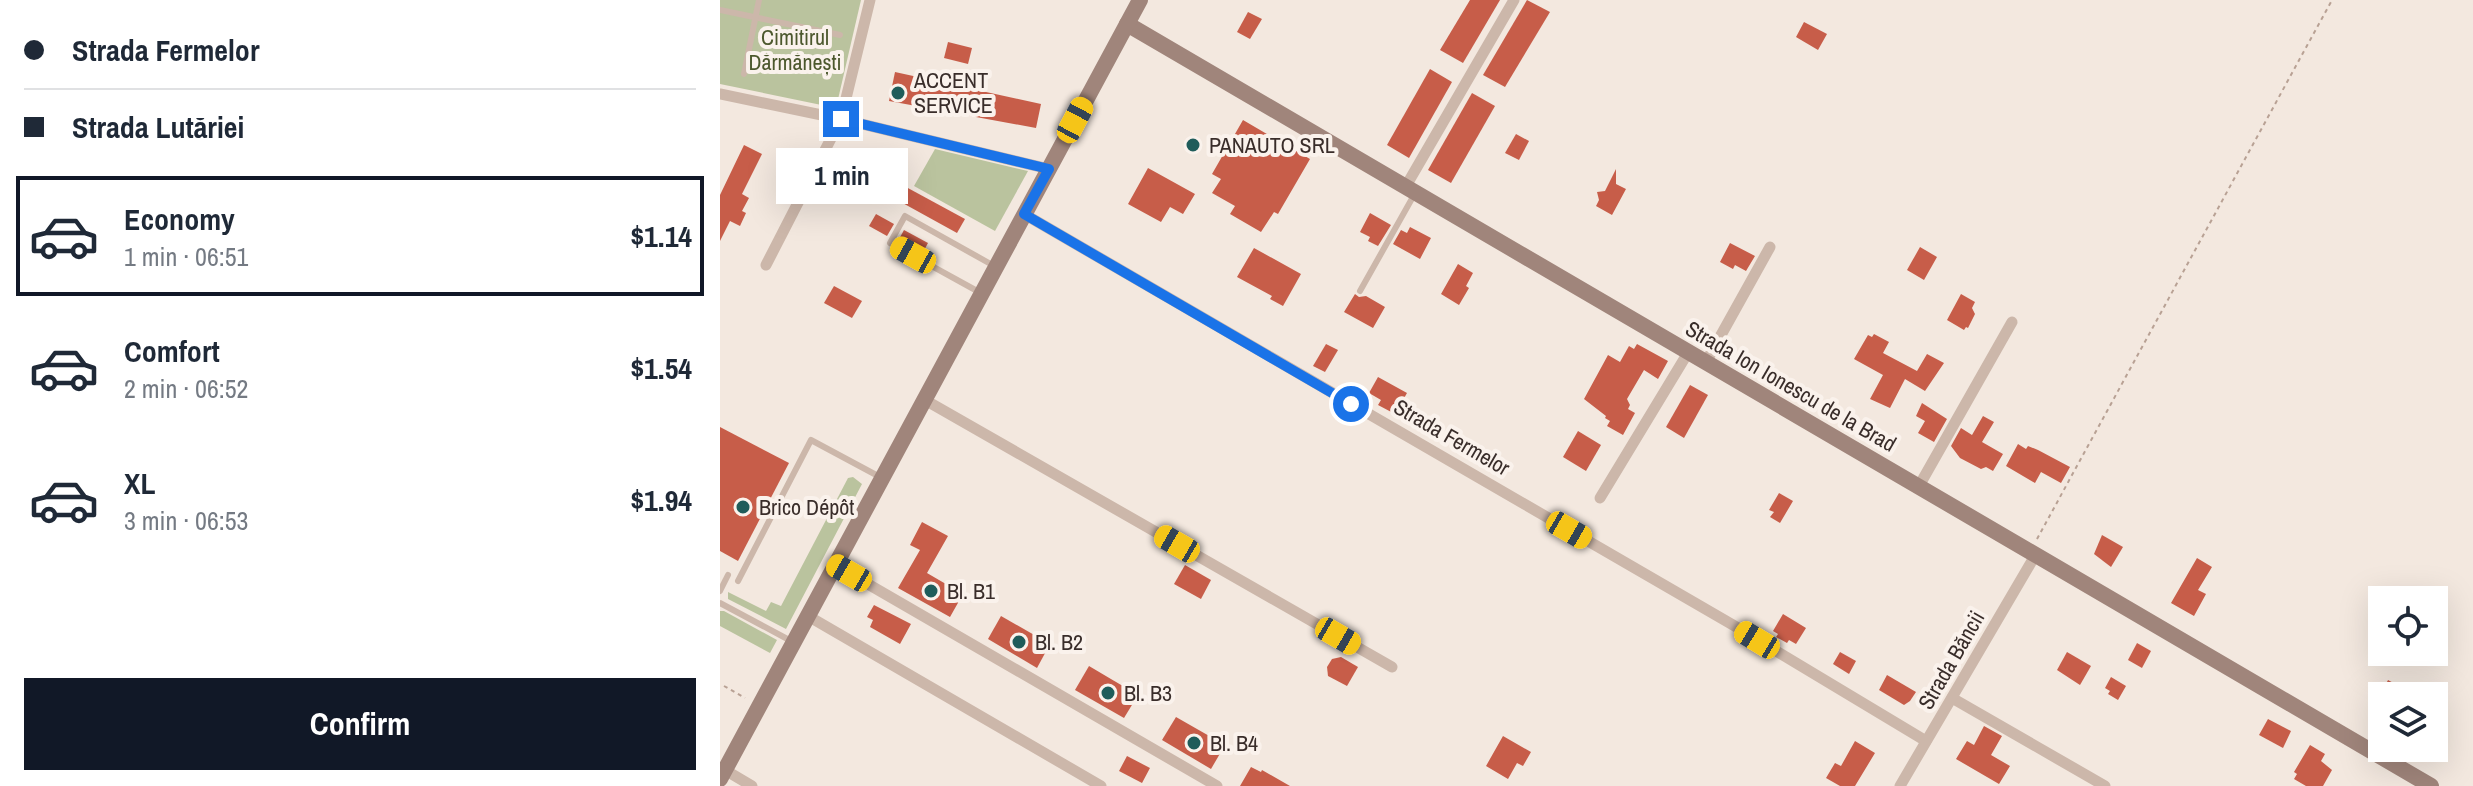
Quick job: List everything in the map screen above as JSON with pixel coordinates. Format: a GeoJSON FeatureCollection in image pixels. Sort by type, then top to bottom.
{"type":"FeatureCollection","features":[{"type":"Feature","properties":{"kind":"street"},"geometry":{"type":"LineString","coordinates":[[766,265],[841,119],[870,0]]}},
{"type":"Feature","properties":{"kind":"street"},"geometry":{"type":"LineString","coordinates":[[752,786],[722,774],[1140,0]]}},
{"type":"Feature","properties":{"kind":"street"},"geometry":{"type":"LineString","coordinates":[[1411,189],[1514,0]]}},
{"type":"Feature","properties":{"kind":"street","name":"Strada Ion Ionescu de la Brad"},"geometry":{"type":"LineString","coordinates":[[1127,24],[2431,786]]}},
{"type":"Feature","properties":{"kind":"street"},"geometry":{"type":"LineString","coordinates":[[720,94],[841,119],[1049,169]]}},
{"type":"Feature","properties":{"kind":"street","name":"Strada Fermelor"},"geometry":{"type":"LineString","coordinates":[[1024,214],[1733,625],[1926,741]]}},
{"type":"Feature","properties":{"kind":"street"},"geometry":{"type":"LineString","coordinates":[[1706,362],[1770,247]]}},
{"type":"Feature","properties":{"kind":"street"},"geometry":{"type":"LineString","coordinates":[[1919,486],[2012,322]]}},
{"type":"Feature","properties":{"kind":"street"},"geometry":{"type":"LineString","coordinates":[[1600,498],[1689,351]]}},
{"type":"Feature","properties":{"kind":"street"},"geometry":{"type":"LineString","coordinates":[[925,400],[1392,667]]}},
{"type":"Feature","properties":{"kind":"street","name":"Strada Băncii"},"geometry":{"type":"LineString","coordinates":[[1900,786],[2033,552]]}},
{"type":"Feature","properties":{"kind":"street"},"geometry":{"type":"LineString","coordinates":[[835,565],[1217,786]]}},
{"type":"Feature","properties":{"kind":"street"},"geometry":{"type":"LineString","coordinates":[[808,616],[1101,786]]}},
{"type":"Feature","properties":{"kind":"street"},"geometry":{"type":"LineString","coordinates":[[1952,698],[2105,786]]}},
{"type":"Feature","properties":{"kind":"lane"},"geometry":{"type":"LineString","coordinates":[[744,74],[759,0]]}},
{"type":"Feature","properties":{"kind":"lane"},"geometry":{"type":"LineString","coordinates":[[720,10],[840,35]]}},
{"type":"Feature","properties":{"kind":"lane"},"geometry":{"type":"LineString","coordinates":[[1360,291],[1411,189]]}},
{"type":"Feature","properties":{"kind":"lane"},"geometry":{"type":"LineString","coordinates":[[982,294],[890,243],[905,216],[996,267]]}},
{"type":"Feature","properties":{"kind":"lane"},"geometry":{"type":"LineString","coordinates":[[738,581],[811,440],[882,479]]}},
{"type":"Feature","properties":{"kind":"lane"},"geometry":{"type":"LineString","coordinates":[[720,591],[728,575]]}},
{"type":"Feature","properties":{"kind":"lane"},"geometry":{"type":"LineString","coordinates":[[720,603],[793,642]]}},
{"type":"Feature","properties":{"kind":"path"},"geometry":{"type":"LineString","coordinates":[[2033,552],[2332,0]]}},
{"type":"Feature","properties":{"kind":"path"},"geometry":{"type":"LineString","coordinates":[[724,686],[745,698]]}},
{"type":"Feature","properties":{"kind":"green space","name":"Cimitirul Dărmănești"},"geometry":{"type":"Polygon","coordinates":[[[720,0],[861,0],[836,108],[720,84],[720,0]]]}},
{"type":"Feature","properties":{"kind":"green space"},"geometry":{"type":"Polygon","coordinates":[[[935,149],[1028,171],[995,231],[914,186],[935,149]]]}},
{"type":"Feature","properties":{"kind":"green space"},"geometry":{"type":"Polygon","coordinates":[[[853,477],[862,484],[786,629],[728,599],[728,592],[766,611],[771,602],[781,606],[848,478],[853,477]]]}},
{"type":"Feature","properties":{"kind":"green space"},"geometry":{"type":"Polygon","coordinates":[[[720,611],[777,640],[770,653],[720,626],[720,611]]]}},
{"type":"Feature","properties":{"kind":"building"},"geometry":{"type":"Polygon","coordinates":[[[1470,0],[1500,0],[1463,63],[1440,50],[1470,0]]]}},
{"type":"Feature","properties":{"kind":"building"},"geometry":{"type":"Polygon","coordinates":[[[1527,0],[1550,12],[1505,87],[1483,75],[1527,0]]]}},
{"type":"Feature","properties":{"kind":"building"},"geometry":{"type":"Polygon","coordinates":[[[1248,12],[1262,19],[1250,39],[1237,32],[1248,12]]]}},
{"type":"Feature","properties":{"kind":"building"},"geometry":{"type":"Polygon","coordinates":[[[1804,22],[1827,34],[1818,50],[1796,37],[1804,22]]]}},
{"type":"Feature","properties":{"kind":"building"},"geometry":{"type":"Polygon","coordinates":[[[948,42],[972,48],[968,64],[944,58],[948,42]]]}},
{"type":"Feature","properties":{"kind":"building"},"geometry":{"type":"Polygon","coordinates":[[[1430,69],[1452,82],[1409,158],[1387,145],[1430,69]]]}},
{"type":"Feature","properties":{"kind":"building"},"geometry":{"type":"Polygon","coordinates":[[[895,72],[1041,104],[1036,128],[889,101],[895,72]]]}},
{"type":"Feature","properties":{"kind":"building"},"geometry":{"type":"Polygon","coordinates":[[[1472,93],[1495,106],[1451,183],[1428,170],[1472,93]]]}},
{"type":"Feature","properties":{"kind":"building"},"geometry":{"type":"Polygon","coordinates":[[[1243,120],[1310,159],[1278,214],[1274,212],[1261,232],[1230,214],[1235,206],[1212,193],[1221,179],[1212,174],[1243,120]]]}},
{"type":"Feature","properties":{"kind":"building"},"geometry":{"type":"Polygon","coordinates":[[[1516,134],[1529,141],[1519,160],[1505,153],[1516,134]]]}},
{"type":"Feature","properties":{"kind":"building"},"geometry":{"type":"Polygon","coordinates":[[[744,145],[762,154],[742,194],[749,198],[742,211],[746,213],[740,226],[730,221],[720,241],[720,195],[744,145]]]}},
{"type":"Feature","properties":{"kind":"building"},"geometry":{"type":"Polygon","coordinates":[[[1148,168],[1195,194],[1183,214],[1170,207],[1161,222],[1128,204],[1148,168]]]}},
{"type":"Feature","properties":{"kind":"building"},"geometry":{"type":"Polygon","coordinates":[[[1616,169],[1616,184],[1626,189],[1612,215],[1596,206],[1599,200],[1597,192],[1605,191],[1616,169]]]}},
{"type":"Feature","properties":{"kind":"building"},"geometry":{"type":"Polygon","coordinates":[[[906,187],[965,219],[957,233],[899,201],[906,187]]]}},
{"type":"Feature","properties":{"kind":"building"},"geometry":{"type":"Polygon","coordinates":[[[1370,213],[1391,225],[1378,246],[1360,232],[1370,213]]]}},
{"type":"Feature","properties":{"kind":"building"},"geometry":{"type":"Polygon","coordinates":[[[876,214],[894,224],[887,236],[869,226],[876,214]]]}},
{"type":"Feature","properties":{"kind":"building"},"geometry":{"type":"Polygon","coordinates":[[[1410,227],[1431,238],[1420,259],[1393,244],[1401,230],[1407,233],[1410,227]]]}},
{"type":"Feature","properties":{"kind":"building"},"geometry":{"type":"Polygon","coordinates":[[[904,230],[928,243],[922,254],[898,241],[904,230]]]}},
{"type":"Feature","properties":{"kind":"building"},"geometry":{"type":"Polygon","coordinates":[[[1730,243],[1755,256],[1746,271],[1720,262],[1730,243]]]}},
{"type":"Feature","properties":{"kind":"building"},"geometry":{"type":"Polygon","coordinates":[[[1920,247],[1937,257],[1924,280],[1907,270],[1920,247]]]}},
{"type":"Feature","properties":{"kind":"building"},"geometry":{"type":"Polygon","coordinates":[[[1254,248],[1301,274],[1283,306],[1270,299],[1272,296],[1237,277],[1254,248]]]}},
{"type":"Feature","properties":{"kind":"building"},"geometry":{"type":"Polygon","coordinates":[[[1458,264],[1473,273],[1459,305],[1441,294],[1458,264]]]}},
{"type":"Feature","properties":{"kind":"building"},"geometry":{"type":"Polygon","coordinates":[[[834,286],[862,301],[852,318],[824,303],[834,286]]]}},
{"type":"Feature","properties":{"kind":"building"},"geometry":{"type":"Polygon","coordinates":[[[1355,294],[1366,296],[1385,307],[1373,328],[1344,312],[1355,294]]]}},
{"type":"Feature","properties":{"kind":"building"},"geometry":{"type":"Polygon","coordinates":[[[1961,294],[1975,302],[1972,308],[1975,314],[1964,330],[1947,320],[1961,294]]]}},
{"type":"Feature","properties":{"kind":"building"},"geometry":{"type":"Polygon","coordinates":[[[1874,334],[1889,342],[1883,353],[1917,371],[1927,354],[1944,363],[1925,391],[1905,379],[1890,408],[1870,399],[1883,375],[1854,359],[1868,335],[1872,337],[1874,334]]]}},
{"type":"Feature","properties":{"kind":"building"},"geometry":{"type":"Polygon","coordinates":[[[1326,344],[1338,350],[1325,372],[1313,366],[1326,344]]]}},
{"type":"Feature","properties":{"kind":"building"},"geometry":{"type":"Polygon","coordinates":[[[1637,344],[1668,361],[1658,379],[1644,370],[1627,399],[1628,409],[1635,413],[1623,435],[1607,426],[1610,421],[1606,416],[1584,399],[1608,355],[1620,362],[1629,346],[1634,349],[1637,344]]]}},
{"type":"Feature","properties":{"kind":"building"},"geometry":{"type":"Polygon","coordinates":[[[1378,377],[1407,393],[1395,414],[1378,405],[1381,400],[1369,393],[1378,377]]]}},
{"type":"Feature","properties":{"kind":"building"},"geometry":{"type":"Polygon","coordinates":[[[1690,385],[1708,395],[1684,438],[1666,427],[1690,385]]]}},
{"type":"Feature","properties":{"kind":"building"},"geometry":{"type":"Polygon","coordinates":[[[1922,403],[1947,419],[1934,442],[1918,433],[1925,421],[1916,416],[1922,403]]]}},
{"type":"Feature","properties":{"kind":"building"},"geometry":{"type":"Polygon","coordinates":[[[1983,416],[1994,422],[1982,442],[2003,454],[1993,471],[1986,467],[1981,469],[1960,458],[1951,446],[1961,428],[1972,435],[1983,416]]]}},
{"type":"Feature","properties":{"kind":"building","name":"Brico Dépôt"},"geometry":{"type":"Polygon","coordinates":[[[720,427],[789,463],[738,561],[720,551],[720,427]]]}},
{"type":"Feature","properties":{"kind":"building"},"geometry":{"type":"Polygon","coordinates":[[[1578,431],[1601,445],[1586,471],[1563,457],[1578,431]]]}},
{"type":"Feature","properties":{"kind":"building"},"geometry":{"type":"Polygon","coordinates":[[[2018,444],[2026,449],[2028,446],[2038,450],[2070,467],[2061,483],[2041,472],[2035,483],[2006,466],[2018,444]]]}},
{"type":"Feature","properties":{"kind":"building"},"geometry":{"type":"Polygon","coordinates":[[[1779,493],[1793,501],[1780,523],[1770,517],[1774,512],[1769,510],[1779,493]]]}},
{"type":"Feature","properties":{"kind":"building","name":"Bl. B1"},"geometry":{"type":"Polygon","coordinates":[[[922,522],[948,536],[927,573],[963,594],[950,617],[898,588],[920,550],[910,545],[922,522]]]}},
{"type":"Feature","properties":{"kind":"building"},"geometry":{"type":"Polygon","coordinates":[[[2102,535],[2123,547],[2111,567],[2094,554],[2102,535]]]}},
{"type":"Feature","properties":{"kind":"building"},"geometry":{"type":"Polygon","coordinates":[[[2197,558],[2212,567],[2198,590],[2206,594],[2194,616],[2171,603],[2197,558]]]}},
{"type":"Feature","properties":{"kind":"building"},"geometry":{"type":"Polygon","coordinates":[[[1185,565],[1211,580],[1201,599],[1174,584],[1185,565]]]}},
{"type":"Feature","properties":{"kind":"building"},"geometry":{"type":"Polygon","coordinates":[[[874,605],[911,624],[900,644],[870,627],[873,620],[867,617],[874,605]]]}},
{"type":"Feature","properties":{"kind":"building"},"geometry":{"type":"Polygon","coordinates":[[[1783,614],[1806,628],[1796,644],[1776,637],[1778,634],[1773,631],[1783,614]]]}},
{"type":"Feature","properties":{"kind":"building","name":"Bl. B2"},"geometry":{"type":"Polygon","coordinates":[[[1001,616],[1050,644],[1037,668],[988,639],[1001,616]]]}},
{"type":"Feature","properties":{"kind":"building"},"geometry":{"type":"Polygon","coordinates":[[[2137,643],[2151,651],[2142,668],[2128,660],[2137,643]]]}},
{"type":"Feature","properties":{"kind":"building"},"geometry":{"type":"Polygon","coordinates":[[[1840,652],[1856,661],[1849,674],[1833,664],[1840,652]]]}},
{"type":"Feature","properties":{"kind":"building"},"geometry":{"type":"Polygon","coordinates":[[[2067,652],[2091,666],[2080,685],[2057,670],[2067,652]]]}},
{"type":"Feature","properties":{"kind":"building"},"geometry":{"type":"Polygon","coordinates":[[[1341,657],[1358,667],[1347,686],[1328,676],[1327,667],[1332,659],[1341,657]]]}},
{"type":"Feature","properties":{"kind":"building","name":"Bl. B3"},"geometry":{"type":"Polygon","coordinates":[[[1089,666],[1138,695],[1124,718],[1075,690],[1089,666]]]}},
{"type":"Feature","properties":{"kind":"building"},"geometry":{"type":"Polygon","coordinates":[[[1887,675],[1916,692],[1910,701],[1904,705],[1879,690],[1887,675]]]}},
{"type":"Feature","properties":{"kind":"building"},"geometry":{"type":"Polygon","coordinates":[[[2111,677],[2126,686],[2118,700],[2105,688],[2111,677]]]}},
{"type":"Feature","properties":{"kind":"building","name":"Bl. B4"},"geometry":{"type":"Polygon","coordinates":[[[1176,717],[1225,745],[1211,769],[1162,740],[1176,717]]]}},
{"type":"Feature","properties":{"kind":"building"},"geometry":{"type":"Polygon","coordinates":[[[2268,719],[2291,731],[2283,748],[2259,735],[2268,719]]]}},
{"type":"Feature","properties":{"kind":"building"},"geometry":{"type":"Polygon","coordinates":[[[1984,726],[2002,736],[1991,755],[2010,766],[1999,784],[1956,759],[1967,741],[1974,745],[1984,726]]]}},
{"type":"Feature","properties":{"kind":"building"},"geometry":{"type":"Polygon","coordinates":[[[1503,736],[1531,752],[1523,766],[1517,763],[1508,779],[1486,766],[1503,736]]]}},
{"type":"Feature","properties":{"kind":"building"},"geometry":{"type":"Polygon","coordinates":[[[1855,741],[1875,753],[1855,786],[1840,786],[1826,778],[1835,763],[1841,766],[1855,741]]]}},
{"type":"Feature","properties":{"kind":"building"},"geometry":{"type":"Polygon","coordinates":[[[2310,745],[2325,754],[2321,761],[2332,770],[2323,786],[2306,786],[2294,779],[2297,774],[2294,772],[2310,745]]]}},
{"type":"Feature","properties":{"kind":"building"},"geometry":{"type":"Polygon","coordinates":[[[1127,756],[1150,768],[1142,783],[1119,771],[1127,756]]]}},
{"type":"Feature","properties":{"kind":"building"},"geometry":{"type":"Polygon","coordinates":[[[1251,767],[1262,770],[1290,786],[1240,786],[1251,767]]]}},
{"type":"Feature","properties":{"kind":"place","name":"ACCENT SERVICE"},"geometry":{"type":"Point","coordinates":[898,93]}},
{"type":"Feature","properties":{"kind":"place","name":"PANAUTO SRL"},"geometry":{"type":"Point","coordinates":[1193,145]}},
{"type":"Feature","properties":{"kind":"place","name":"Brico Dépôt"},"geometry":{"type":"Point","coordinates":[743,507]}},
{"type":"Feature","properties":{"kind":"place","name":"Bl. B1"},"geometry":{"type":"Point","coordinates":[931,591]}},
{"type":"Feature","properties":{"kind":"place","name":"Bl. B2"},"geometry":{"type":"Point","coordinates":[1019,642]}},
{"type":"Feature","properties":{"kind":"place","name":"Bl. B3"},"geometry":{"type":"Point","coordinates":[1108,693]}},
{"type":"Feature","properties":{"kind":"place","name":"Bl. B4"},"geometry":{"type":"Point","coordinates":[1194,743]}},
{"type":"Feature","properties":{"kind":"route"},"geometry":{"type":"LineString","coordinates":[[841,119],[1049,169],[1024,214],[1351,404]]}}]}
